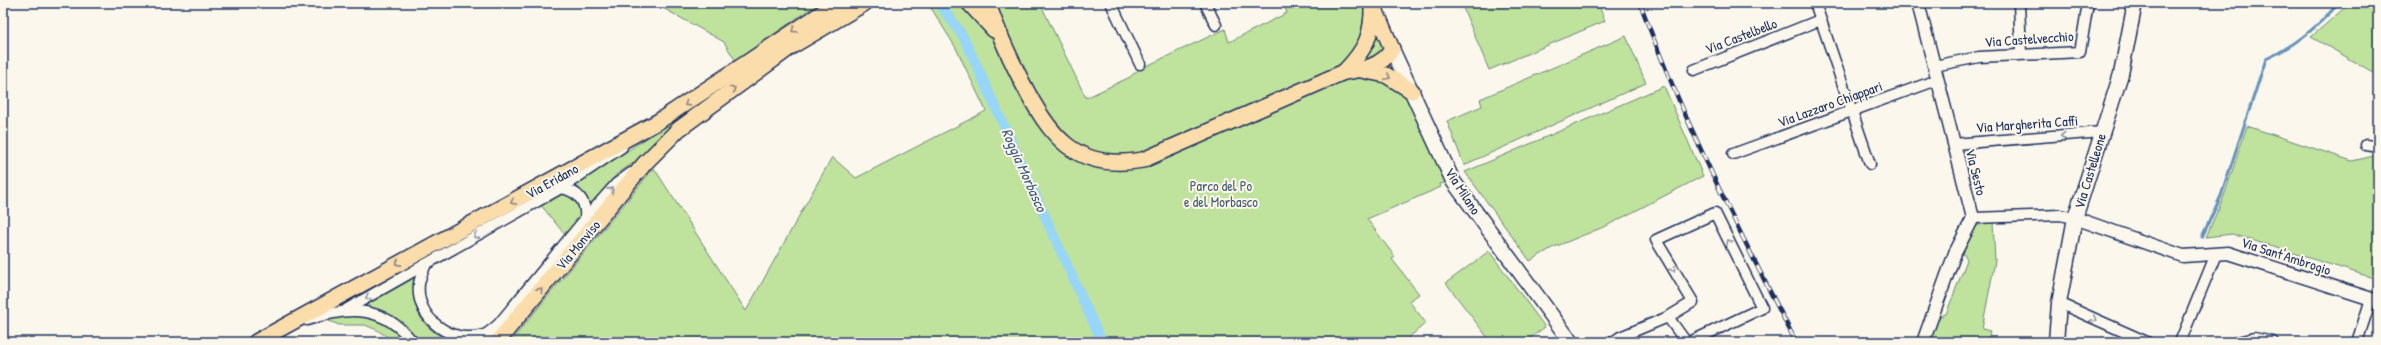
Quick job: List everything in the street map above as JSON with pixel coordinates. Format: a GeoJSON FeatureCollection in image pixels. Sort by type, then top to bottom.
{"type":"FeatureCollection","features":[{"type":"Feature","properties":{"kind":"main road"},"geometry":{"type":"LineString","coordinates":[[859,6],[875,3]]}},
{"type":"Feature","properties":{"kind":"main road"},"geometry":{"type":"LineString","coordinates":[[969,3],[1000,38]]}},
{"type":"Feature","properties":{"kind":"main road"},"geometry":{"type":"LineString","coordinates":[[988,3],[1000,38],[1041,118],[1059,139],[1078,152],[1092,159],[1107,162],[1126,163],[1143,160],[1344,72],[1359,64],[1382,62],[1392,49]]}},
{"type":"Feature","properties":{"kind":"main road"},"geometry":{"type":"LineString","coordinates":[[1359,64],[1370,36],[1372,24],[1372,3]]}},
{"type":"Feature","properties":{"kind":"main road","name":"Via Milano"},"geometry":{"type":"LineString","coordinates":[[1372,3],[1453,181],[1571,342]]}},
{"type":"Feature","properties":{"kind":"main road","name":"Via Castelleone"},"geometry":{"type":"LineString","coordinates":[[2056,342],[2058,303],[2075,218],[2121,74],[2135,3]]}},
{"type":"Feature","properties":{"kind":"main road","name":"Via Eridano"},"geometry":{"type":"LineString","coordinates":[[256,342],[636,134],[703,94],[833,5]]}},
{"type":"Feature","properties":{"kind":"main road","name":"Via Monviso"},"geometry":{"type":"LineString","coordinates":[[497,342],[659,148],[705,109],[792,46],[859,6]]}},
{"type":"Feature","properties":{"kind":"main road"},"geometry":{"type":"LineString","coordinates":[[1359,64],[1386,75],[1412,91]]}},
{"type":"Feature","properties":{"kind":"street"},"geometry":{"type":"LineString","coordinates":[[1111,3],[1140,64]]}},
{"type":"Feature","properties":{"kind":"street"},"geometry":{"type":"LineString","coordinates":[[1205,3],[1216,26]]}},
{"type":"Feature","properties":{"kind":"street"},"geometry":{"type":"LineString","coordinates":[[1814,3],[1870,164]]}},
{"type":"Feature","properties":{"kind":"street","name":"Via Sesto"},"geometry":{"type":"LineString","coordinates":[[1918,3],[1973,218]]}},
{"type":"Feature","properties":{"kind":"street"},"geometry":{"type":"LineString","coordinates":[[2019,3],[2021,54]]}},
{"type":"Feature","properties":{"kind":"street","name":"Via Castelvecchio"},"geometry":{"type":"LineString","coordinates":[[1934,66],[1979,57],[2080,52],[2088,3]]}},
{"type":"Feature","properties":{"kind":"street","name":"Via Castelbello"},"geometry":{"type":"LineString","coordinates":[[1694,70],[1820,20]]}},
{"type":"Feature","properties":{"kind":"street","name":"Via Lazzaro Chiappari"},"geometry":{"type":"LineString","coordinates":[[1733,154],[1937,80]]}},
{"type":"Feature","properties":{"kind":"street","name":"Via Margherita Caffi"},"geometry":{"type":"LineString","coordinates":[[1954,144],[2102,132]]}},
{"type":"Feature","properties":{"kind":"street"},"geometry":{"type":"LineString","coordinates":[[345,310],[561,188],[616,152],[636,134]]}},
{"type":"Feature","properties":{"kind":"street"},"geometry":{"type":"LineString","coordinates":[[2366,145],[2378,147]]}},
{"type":"Feature","properties":{"kind":"street"},"geometry":{"type":"LineString","coordinates":[[484,342],[584,219],[616,184],[645,163]]}},
{"type":"Feature","properties":{"kind":"street"},"geometry":{"type":"LineString","coordinates":[[561,188],[576,193],[580,197],[584,207],[584,219]]}},
{"type":"Feature","properties":{"kind":"street"},"geometry":{"type":"LineString","coordinates":[[1613,342],[1620,337],[1668,317],[1693,302],[1656,240],[1715,213],[1762,308],[1690,342]]}},
{"type":"Feature","properties":{"kind":"street","name":"Via Sant'Ambrogio"},"geometry":{"type":"LineString","coordinates":[[1973,218],[2060,215],[2075,218],[2183,256],[2228,253],[2374,300]]}},
{"type":"Feature","properties":{"kind":"street"},"geometry":{"type":"LineString","coordinates":[[1923,342],[1955,253],[1973,218]]}},
{"type":"Feature","properties":{"kind":"street"},"geometry":{"type":"LineString","coordinates":[[2180,342],[2216,254]]}},
{"type":"Feature","properties":{"kind":"street"},"geometry":{"type":"LineString","coordinates":[[426,264],[420,276],[419,297],[422,308],[435,327],[454,337],[465,339],[485,335],[499,324]]}},
{"type":"Feature","properties":{"kind":"street"},"geometry":{"type":"LineString","coordinates":[[2357,342],[2374,300]]}},
{"type":"Feature","properties":{"kind":"street"},"geometry":{"type":"LineString","coordinates":[[2058,303],[2147,342]]}},
{"type":"Feature","properties":{"kind":"street"},"geometry":{"type":"LineString","coordinates":[[273,332],[323,314],[345,310],[364,311],[384,317],[405,332],[413,342]]}},
{"type":"Feature","properties":{"kind":"street"},"geometry":{"type":"LineString","coordinates":[[1668,317],[1686,342]]}},
{"type":"Feature","properties":{"kind":"street"},"geometry":{"type":"LineString","coordinates":[[2237,342],[2254,338],[2272,342]]}},
{"type":"Feature","properties":{"kind":"green space"},"geometry":{"type":"Polygon","coordinates":[[[654,3],[822,3],[804,13],[733,63],[735,60],[724,42],[654,3]]]}},
{"type":"Feature","properties":{"kind":"green space","name":"Parco del Po e del Morbasco"},"geometry":{"type":"Polygon","coordinates":[[[928,3],[1040,3],[1086,98],[1130,77],[1138,70],[1225,29],[1229,42],[1287,13],[1285,8],[1298,3],[1370,3],[1453,181],[1440,184],[1441,187],[1367,219],[1395,257],[1392,259],[1419,294],[1409,301],[1426,323],[1408,338],[1412,342],[510,342],[654,168],[746,311],[832,157],[856,178],[986,111],[956,48],[928,3]]]}},
{"type":"Feature","properties":{"kind":"green space"},"geometry":{"type":"Polygon","coordinates":[[[1461,3],[1598,3],[1605,21],[1489,70],[1461,3]]]}},
{"type":"Feature","properties":{"kind":"green space"},"geometry":{"type":"Polygon","coordinates":[[[2350,3],[2378,3],[2378,75],[2311,37],[2350,3]]]}},
{"type":"Feature","properties":{"kind":"green space"},"geometry":{"type":"Polygon","coordinates":[[[1626,36],[1646,83],[1464,165],[1447,121],[1482,106],[1480,99],[1626,36]]]}},
{"type":"Feature","properties":{"kind":"green space"},"geometry":{"type":"Polygon","coordinates":[[[1664,86],[1703,176],[1606,226],[1552,248],[1530,261],[1465,172],[1664,86]]]}},
{"type":"Feature","properties":{"kind":"green space"},"geometry":{"type":"Polygon","coordinates":[[[704,100],[705,101],[645,155],[617,174],[592,204],[588,203],[578,187],[579,183],[704,100]]]}},
{"type":"Feature","properties":{"kind":"green space"},"geometry":{"type":"Polygon","coordinates":[[[2247,126],[2352,161],[2378,155],[2378,276],[2370,277],[2232,234],[2206,237],[2224,196],[2247,126]]]}},
{"type":"Feature","properties":{"kind":"green space"},"geometry":{"type":"Polygon","coordinates":[[[567,193],[578,201],[581,215],[566,236],[540,204],[558,194],[567,193]]]}},
{"type":"Feature","properties":{"kind":"green space"},"geometry":{"type":"Polygon","coordinates":[[[1993,222],[1995,261],[1982,329],[1990,331],[1988,342],[1928,342],[1937,317],[1946,314],[1967,260],[1961,249],[1974,226],[1993,222]]]}},
{"type":"Feature","properties":{"kind":"green space"},"geometry":{"type":"Polygon","coordinates":[[[1489,251],[1545,327],[1525,342],[1491,342],[1446,283],[1489,251]]]}},
{"type":"Feature","properties":{"kind":"green space"},"geometry":{"type":"Polygon","coordinates":[[[417,271],[414,283],[414,294],[419,315],[432,331],[453,342],[395,342],[377,330],[365,325],[339,325],[324,319],[417,271]]]}},
{"type":"Feature","properties":{"kind":"waterway","name":"Roggia Morbasco"},"geometry":{"type":"LineString","coordinates":[[939,3],[964,38],[1102,342]]}},
{"type":"Feature","properties":{"kind":"waterway"},"geometry":{"type":"LineString","coordinates":[[2202,237],[2221,196],[2266,59],[2296,42],[2339,3]]}},
{"type":"Feature","properties":{"kind":"railway"},"geometry":{"type":"LineString","coordinates":[[1640,3],[1674,90],[1693,133],[1796,342]]}}]}
